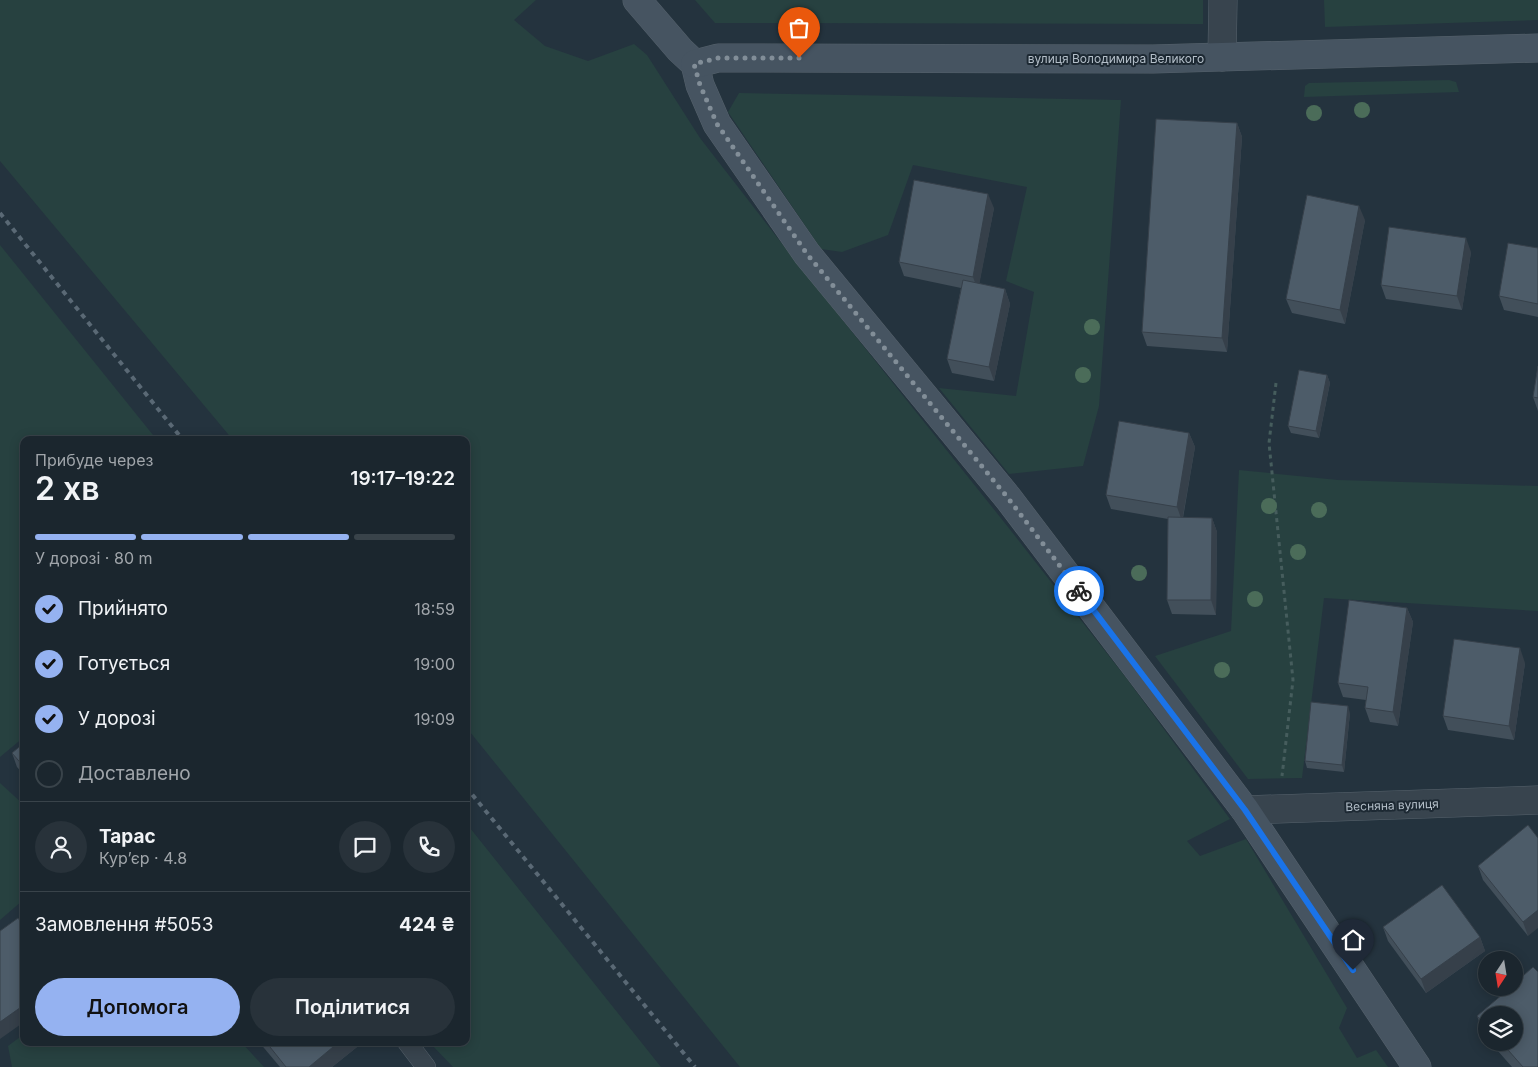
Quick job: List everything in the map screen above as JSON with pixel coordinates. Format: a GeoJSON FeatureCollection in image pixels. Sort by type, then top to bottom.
{"type":"FeatureCollection","features":[{"type":"Feature","properties":{"kind":"street"},"geometry":{"type":"LineString","coordinates":[[638,0],[694,64],[700,85],[717,124],[807,254],[1008,498],[1245,810],[1417,1067]]}},
{"type":"Feature","properties":{"kind":"street"},"geometry":{"type":"LineString","coordinates":[[1222,56],[1223,0]]}},
{"type":"Feature","properties":{"kind":"street","name":"вулиця Володимира Великого"},"geometry":{"type":"LineString","coordinates":[[694,64],[718,58],[1153,59],[1538,48]]}},
{"type":"Feature","properties":{"kind":"street","name":"Весняна вулиця"},"geometry":{"type":"LineString","coordinates":[[1245,810],[1538,800]]}},
{"type":"Feature","properties":{"kind":"lane"},"geometry":{"type":"LineString","coordinates":[[410,1046],[426,1067]]}},
{"type":"Feature","properties":{"kind":"path"},"geometry":{"type":"LineString","coordinates":[[1276,383],[1269,443],[1293,680],[1279,809]]}},
{"type":"Feature","properties":{"kind":"green space"},"geometry":{"type":"Polygon","coordinates":[[[0,0],[536,0],[514,20],[545,46],[588,61],[634,44],[647,55],[700,138],[1127,679],[1230,819],[1187,841],[1200,856],[1246,839],[1347,1008],[1339,1028],[1357,1058],[1376,1050],[1388,1067],[740,1067],[470,732],[470,436],[230,436],[0,161],[0,0]]]}},
{"type":"Feature","properties":{"kind":"green space"},"geometry":{"type":"Polygon","coordinates":[[[695,0],[1203,0],[1203,24],[715,23],[695,0]]]}},
{"type":"Feature","properties":{"kind":"green space"},"geometry":{"type":"Polygon","coordinates":[[[1324,0],[1538,0],[1538,20],[1325,27],[1324,0]]]}},
{"type":"Feature","properties":{"kind":"green space"},"geometry":{"type":"Polygon","coordinates":[[[1449,80],[1456,82],[1459,92],[1304,97],[1305,86],[1309,83],[1449,80]]]}},
{"type":"Feature","properties":{"kind":"green space"},"geometry":{"type":"Polygon","coordinates":[[[739,93],[1121,100],[1099,406],[1083,466],[1009,474],[939,388],[1016,396],[1034,292],[1006,281],[1027,187],[913,165],[888,235],[842,252],[821,249],[728,112],[739,93]]]}},
{"type":"Feature","properties":{"kind":"green space"},"geometry":{"type":"Polygon","coordinates":[[[0,245],[154,436],[20,436],[20,740],[0,757],[0,245]]]}},
{"type":"Feature","properties":{"kind":"green space"},"geometry":{"type":"Polygon","coordinates":[[[1239,470],[1338,480],[1538,486],[1538,611],[1324,598],[1302,778],[1248,779],[1155,656],[1231,631],[1239,470]]]}},
{"type":"Feature","properties":{"kind":"green space"},"geometry":{"type":"Polygon","coordinates":[[[0,783],[20,801],[20,903],[0,920],[0,783]]]}},
{"type":"Feature","properties":{"kind":"green space"},"geometry":{"type":"Polygon","coordinates":[[[470,828],[661,1067],[453,1067],[433,1046],[470,1046],[470,828]]]}},
{"type":"Feature","properties":{"kind":"green space"},"geometry":{"type":"Polygon","coordinates":[[[20,1037],[20,1046],[245,1046],[264,1067],[12,1067],[8,1046],[20,1037]]]}},
{"type":"Feature","properties":{"kind":"building"},"geometry":{"type":"Polygon","coordinates":[[[1156,119],[1237,123],[1222,338],[1142,332],[1156,119]]]}},
{"type":"Feature","properties":{"kind":"building"},"geometry":{"type":"Polygon","coordinates":[[[914,180],[988,194],[973,277],[899,262],[914,180]]]}},
{"type":"Feature","properties":{"kind":"building"},"geometry":{"type":"Polygon","coordinates":[[[1307,195],[1359,206],[1340,310],[1286,299],[1307,195]]]}},
{"type":"Feature","properties":{"kind":"building"},"geometry":{"type":"Polygon","coordinates":[[[1389,227],[1466,238],[1457,296],[1381,285],[1389,227]]]}},
{"type":"Feature","properties":{"kind":"building"},"geometry":{"type":"Polygon","coordinates":[[[1508,243],[1538,248],[1538,304],[1499,296],[1508,243]]]}},
{"type":"Feature","properties":{"kind":"building"},"geometry":{"type":"Polygon","coordinates":[[[963,280],[1005,289],[989,367],[947,359],[963,280]]]}},
{"type":"Feature","properties":{"kind":"building"},"geometry":{"type":"Polygon","coordinates":[[[1538,366],[1538,398],[1533,397],[1538,366]]]}},
{"type":"Feature","properties":{"kind":"building"},"geometry":{"type":"Polygon","coordinates":[[[1299,370],[1327,375],[1316,431],[1288,426],[1299,370]]]}},
{"type":"Feature","properties":{"kind":"building"},"geometry":{"type":"Polygon","coordinates":[[[1119,421],[1189,433],[1177,507],[1106,495],[1119,421]]]}},
{"type":"Feature","properties":{"kind":"building"},"geometry":{"type":"Polygon","coordinates":[[[1168,517],[1212,518],[1211,600],[1167,600],[1168,517]]]}},
{"type":"Feature","properties":{"kind":"building"},"geometry":{"type":"Polygon","coordinates":[[[1349,600],[1407,608],[1393,712],[1365,708],[1368,687],[1338,683],[1349,600]]]}},
{"type":"Feature","properties":{"kind":"building"},"geometry":{"type":"Polygon","coordinates":[[[1454,639],[1520,648],[1509,726],[1443,716],[1454,639]]]}},
{"type":"Feature","properties":{"kind":"building"},"geometry":{"type":"Polygon","coordinates":[[[1311,702],[1348,706],[1342,765],[1305,761],[1311,702]]]}},
{"type":"Feature","properties":{"kind":"building"},"geometry":{"type":"Polygon","coordinates":[[[20,746],[20,762],[12,753],[20,746]]]}},
{"type":"Feature","properties":{"kind":"building"},"geometry":{"type":"Polygon","coordinates":[[[1528,825],[1538,838],[1538,910],[1523,922],[1478,866],[1528,825]]]}},
{"type":"Feature","properties":{"kind":"building"},"geometry":{"type":"Polygon","coordinates":[[[1442,885],[1480,937],[1421,979],[1383,927],[1442,885]]]}},
{"type":"Feature","properties":{"kind":"building"},"geometry":{"type":"Polygon","coordinates":[[[18,918],[20,921],[20,1008],[0,1022],[0,931],[18,918]]]}},
{"type":"Feature","properties":{"kind":"building"},"geometry":{"type":"Polygon","coordinates":[[[1533,967],[1538,972],[1538,1067],[1523,1067],[1509,1051],[1523,1051],[1523,1006],[1489,1006],[1501,996],[1523,996],[1523,976],[1533,967]]]}},
{"type":"Feature","properties":{"kind":"building"},"geometry":{"type":"Polygon","coordinates":[[[269,1046],[334,1046],[309,1067],[286,1067],[269,1046]]]}},
{"type":"Feature","properties":{"kind":"railway"},"geometry":{"type":"LineString","coordinates":[[0,213],[180,436]]}},
{"type":"Feature","properties":{"kind":"railway"},"geometry":{"type":"LineString","coordinates":[[470,792],[695,1067]]}},
{"type":"Feature","properties":{"kind":"way so far"},"geometry":{"type":"LineString","coordinates":[[799,58],[718,58],[694,64],[700,85],[717,124],[807,254],[1008,498],[1079,591]]}},
{"type":"Feature","properties":{"kind":"route"},"geometry":{"type":"LineString","coordinates":[[1079,591],[1245,810],[1353,970]]}}]}
